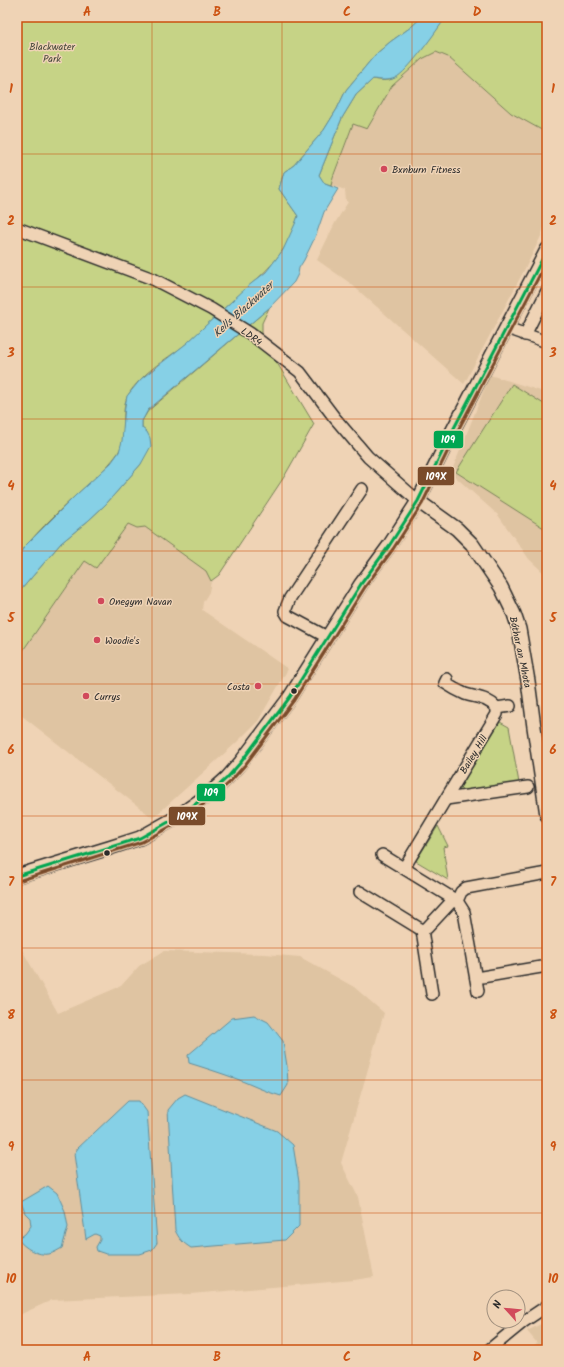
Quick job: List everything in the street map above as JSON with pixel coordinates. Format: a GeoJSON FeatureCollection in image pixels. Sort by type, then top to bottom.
{"type":"FeatureCollection","features":[{"type":"Feature","properties":{"kind":"main road"},"geometry":{"type":"LineString","coordinates":[[17,876],[140,838],[174,818],[208,795],[232,773],[260,739],[290,697],[361,584],[389,546],[418,501],[452,432],[547,250]]}},
{"type":"Feature","properties":{"kind":"main road","name":"Bóthar an Mhota"},"geometry":{"type":"LineString","coordinates":[[418,501],[457,529],[472,544],[501,587],[514,614],[519,629],[528,681],[547,815]]}},
{"type":"Feature","properties":{"kind":"street","name":"LDR4"},"geometry":{"type":"LineString","coordinates":[[17,228],[148,277],[211,309],[251,334],[300,372],[334,417],[368,456],[418,501]]}},
{"type":"Feature","properties":{"kind":"street"},"geometry":{"type":"LineString","coordinates":[[525,335],[547,290]]}},
{"type":"Feature","properties":{"kind":"street"},"geometry":{"type":"LineString","coordinates":[[507,328],[547,342]]}},
{"type":"Feature","properties":{"kind":"street"},"geometry":{"type":"LineString","coordinates":[[327,637],[288,616],[285,611],[290,598],[362,489]]}},
{"type":"Feature","properties":{"kind":"street"},"geometry":{"type":"LineString","coordinates":[[447,679],[445,684],[466,694],[482,698],[497,708],[510,706]]}},
{"type":"Feature","properties":{"kind":"street","name":"Bailey Hill"},"geometry":{"type":"LineString","coordinates":[[404,868],[497,714],[497,708]]}},
{"type":"Feature","properties":{"kind":"street"},"geometry":{"type":"LineString","coordinates":[[446,799],[528,787]]}},
{"type":"Feature","properties":{"kind":"street"},"geometry":{"type":"LineString","coordinates":[[382,855],[455,900],[464,912],[478,991]]}},
{"type":"Feature","properties":{"kind":"street"},"geometry":{"type":"LineString","coordinates":[[422,930],[427,928],[466,888],[547,873]]}},
{"type":"Feature","properties":{"kind":"street"},"geometry":{"type":"LineString","coordinates":[[360,892],[422,930],[432,994]]}},
{"type":"Feature","properties":{"kind":"street"},"geometry":{"type":"LineString","coordinates":[[476,978],[547,966]]}},
{"type":"Feature","properties":{"kind":"street"},"geometry":{"type":"LineString","coordinates":[[489,1350],[523,1322],[547,1306]]}},
{"type":"Feature","properties":{"kind":"shaded area"},"geometry":{"type":"Polygon","coordinates":[[[436,52],[448,57],[511,113],[547,133],[547,220],[529,261],[464,384],[350,283],[317,260],[335,223],[348,202],[346,201],[345,190],[331,185],[353,124],[367,129],[392,86],[422,59],[436,52]]]}},
{"type":"Feature","properties":{"kind":"shaded area"},"geometry":{"type":"Polygon","coordinates":[[[490,375],[547,393],[547,576],[529,559],[498,515],[451,473],[490,375]]]}},
{"type":"Feature","properties":{"kind":"shaded area"},"geometry":{"type":"Polygon","coordinates":[[[128,524],[137,528],[145,527],[206,571],[211,581],[209,592],[203,602],[202,610],[288,669],[258,721],[153,818],[17,712],[17,659],[85,560],[96,567],[128,524]]]}},
{"type":"Feature","properties":{"kind":"shaded area"},"geometry":{"type":"Polygon","coordinates":[[[17,941],[58,1013],[121,986],[139,966],[164,951],[265,954],[300,957],[354,987],[384,1013],[341,1163],[358,1197],[374,1277],[190,1294],[52,1300],[17,1316],[17,941]]]}},
{"type":"Feature","properties":{"kind":"shaded area"},"geometry":{"type":"Polygon","coordinates":[[[547,1321],[547,1350],[529,1350],[537,1343],[527,1331],[547,1321]]]}},
{"type":"Feature","properties":{"kind":"green space","name":"Blackwater Park"},"geometry":{"type":"Polygon","coordinates":[[[17,17],[422,17],[375,55],[346,90],[337,109],[324,130],[294,165],[284,172],[279,189],[298,216],[293,231],[279,255],[262,274],[192,339],[151,370],[135,386],[128,395],[125,403],[123,441],[118,453],[103,470],[44,526],[17,558],[17,17]]]}},
{"type":"Feature","properties":{"kind":"green space"},"geometry":{"type":"Polygon","coordinates":[[[446,17],[543,17],[547,33],[547,133],[511,113],[448,57],[436,52],[422,59],[392,86],[367,129],[353,124],[331,186],[324,184],[319,175],[342,118],[356,95],[373,79],[389,80],[403,71],[419,53],[446,17]]]}},
{"type":"Feature","properties":{"kind":"green space"},"geometry":{"type":"Polygon","coordinates":[[[269,308],[262,323],[262,338],[314,424],[284,477],[219,575],[211,581],[206,571],[145,527],[137,528],[128,524],[96,568],[85,561],[17,659],[17,597],[20,591],[61,543],[106,504],[141,464],[147,432],[142,428],[142,421],[148,411],[269,308]]]}},
{"type":"Feature","properties":{"kind":"green space"},"geometry":{"type":"Polygon","coordinates":[[[512,384],[547,406],[547,530],[456,472],[512,384]]]}},
{"type":"Feature","properties":{"kind":"green space"},"geometry":{"type":"Polygon","coordinates":[[[500,722],[509,727],[519,783],[457,792],[500,722]]]}},
{"type":"Feature","properties":{"kind":"green space"},"geometry":{"type":"Polygon","coordinates":[[[438,826],[448,846],[443,847],[448,880],[416,861],[438,826]]]}},
{"type":"Feature","properties":{"kind":"water","name":"Kells Blackwater"},"geometry":{"type":"Polygon","coordinates":[[[422,17],[446,17],[407,68],[392,79],[373,79],[356,95],[342,118],[319,175],[325,184],[338,189],[324,212],[316,235],[299,268],[294,282],[269,308],[148,410],[142,421],[142,428],[147,432],[150,438],[151,446],[141,464],[106,504],[61,543],[20,591],[17,597],[17,558],[25,546],[75,496],[111,463],[119,452],[122,441],[127,396],[141,379],[187,343],[247,287],[266,272],[283,250],[298,216],[279,189],[284,172],[294,165],[324,130],[337,109],[346,90],[375,55],[422,17]]]}},
{"type":"Feature","properties":{"kind":"water"},"geometry":{"type":"Polygon","coordinates":[[[254,1015],[268,1022],[283,1041],[288,1085],[281,1096],[189,1063],[188,1055],[232,1018],[254,1015]]]}},
{"type":"Feature","properties":{"kind":"water"},"geometry":{"type":"Polygon","coordinates":[[[185,1094],[277,1131],[293,1145],[299,1182],[299,1226],[285,1240],[191,1248],[180,1238],[175,1230],[168,1110],[178,1098],[185,1094]]]}},
{"type":"Feature","properties":{"kind":"water"},"geometry":{"type":"Polygon","coordinates":[[[128,1101],[139,1101],[147,1112],[157,1243],[152,1250],[140,1254],[106,1254],[97,1251],[96,1247],[100,1240],[100,1236],[95,1234],[86,1239],[74,1154],[78,1148],[128,1101]]]}},
{"type":"Feature","properties":{"kind":"water"},"geometry":{"type":"Polygon","coordinates":[[[48,1186],[57,1193],[65,1211],[68,1227],[62,1248],[53,1253],[40,1254],[32,1251],[18,1239],[25,1234],[31,1226],[30,1218],[25,1213],[21,1202],[48,1186]]]}},
{"type":"Feature","properties":{"kind":"transit line","name":"109"},"geometry":{"type":"LineString","coordinates":[[17,876],[140,838],[174,819],[208,795],[227,778],[241,762],[290,697],[361,584],[389,546],[418,501],[452,432],[547,250]]}},
{"type":"Feature","properties":{"kind":"transit line","name":"109X"},"geometry":{"type":"LineString","coordinates":[[18,881],[142,842],[177,823],[211,799],[230,782],[245,765],[294,700],[365,587],[393,549],[422,504],[456,434],[547,261]]}},
{"type":"Feature","properties":{"kind":"place","name":"Bxnburn Fitness"},"geometry":{"type":"Point","coordinates":[384,169]}},
{"type":"Feature","properties":{"kind":"place","name":"Onegym Navan"},"geometry":{"type":"Point","coordinates":[101,601]}},
{"type":"Feature","properties":{"kind":"place","name":"Woodie's"},"geometry":{"type":"Point","coordinates":[97,640]}},
{"type":"Feature","properties":{"kind":"place","name":"Costa"},"geometry":{"type":"Point","coordinates":[258,686]}},
{"type":"Feature","properties":{"kind":"place","name":"Currys"},"geometry":{"type":"Point","coordinates":[86,696]}}]}
